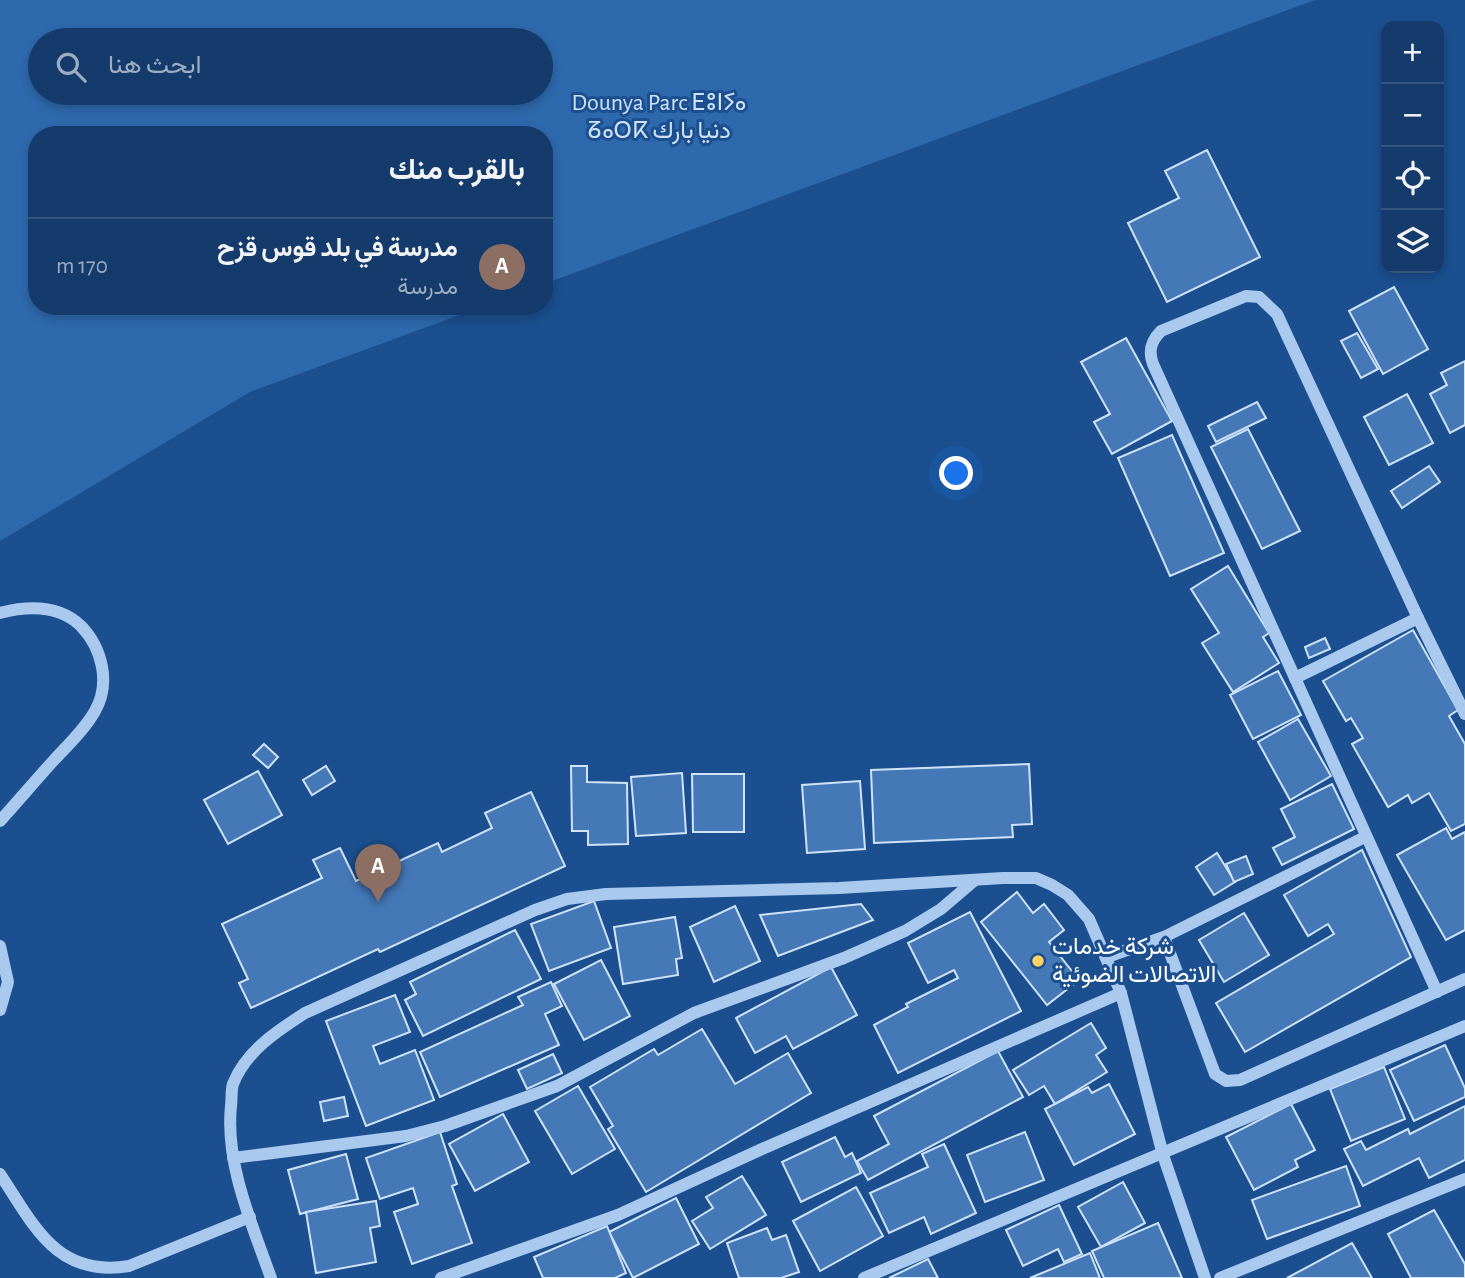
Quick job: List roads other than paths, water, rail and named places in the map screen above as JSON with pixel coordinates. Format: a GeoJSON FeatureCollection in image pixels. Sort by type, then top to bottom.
{"type":"FeatureCollection","features":[{"type":"Feature","properties":{"kind":"street"},"geometry":{"type":"LineString","coordinates":[[1437,992],[1153,364],[1150,350],[1161,331],[1246,296],[1259,297],[1277,314],[1465,714]]}},
{"type":"Feature","properties":{"kind":"street"},"geometry":{"type":"LineString","coordinates":[[0,613],[36,607],[59,612],[79,624],[94,642],[102,664],[103,687],[96,710],[0,821]]}},
{"type":"Feature","properties":{"kind":"street"},"geometry":{"type":"LineString","coordinates":[[1296,678],[1418,618]]}},
{"type":"Feature","properties":{"kind":"street"},"geometry":{"type":"LineString","coordinates":[[1107,957],[1164,937],[1365,837]]}},
{"type":"Feature","properties":{"kind":"street"},"geometry":{"type":"LineString","coordinates":[[271,1278],[233,1158],[229,1122],[233,1085],[251,1056],[272,1033],[305,1013],[567,899],[606,894],[839,888],[1036,877],[1068,895],[1089,919],[1107,957],[1121,993],[1163,1154],[1205,1278]]}},
{"type":"Feature","properties":{"kind":"street"},"geometry":{"type":"LineString","coordinates":[[233,1158],[406,1136],[445,1126],[558,1086],[694,1013],[844,958],[905,931],[941,909],[975,880]]}},
{"type":"Feature","properties":{"kind":"street"},"geometry":{"type":"LineString","coordinates":[[1164,937],[1215,1074],[1226,1081],[1240,1080],[1465,979]]}},
{"type":"Feature","properties":{"kind":"street"},"geometry":{"type":"LineString","coordinates":[[0,946],[8,982],[0,1010]]}},
{"type":"Feature","properties":{"kind":"street"},"geometry":{"type":"LineString","coordinates":[[441,1278],[618,1215],[762,1149],[1121,993]]}},
{"type":"Feature","properties":{"kind":"street"},"geometry":{"type":"LineString","coordinates":[[864,1278],[1465,1026]]}},
{"type":"Feature","properties":{"kind":"street"},"geometry":{"type":"LineString","coordinates":[[0,1174],[57,1255],[73,1266],[92,1271],[111,1271],[129,1266],[250,1217]]}},
{"type":"Feature","properties":{"kind":"street"},"geometry":{"type":"LineString","coordinates":[[1220,1278],[1465,1179]]}},
{"type":"Feature","properties":{"kind":"place","name":"مدرسة في بلد قوس قزح"},"geometry":{"type":"Point","coordinates":[378,902]}},
{"type":"Feature","properties":{"kind":"place","name":"شركة خدمات الاتصالات الضوئية"},"geometry":{"type":"Point","coordinates":[1038,961]}},
{"type":"Feature","properties":{"kind":"park label","name":"Dounya Parc ⴹⵓⵏⵢⴰ ⵒⴰⵔⴽ دنيا بارك"},"geometry":{"type":"Point","coordinates":[659,117]}}]}
